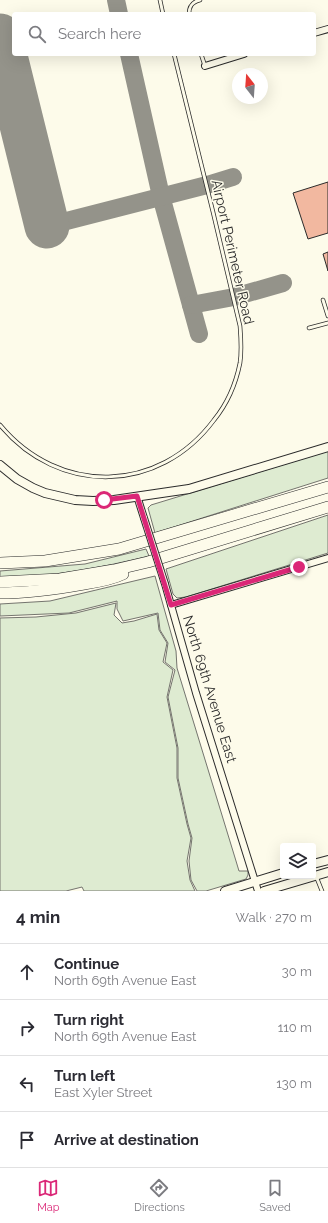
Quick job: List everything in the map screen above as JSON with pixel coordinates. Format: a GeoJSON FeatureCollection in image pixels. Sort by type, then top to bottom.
{"type":"FeatureCollection","features":[{"type":"Feature","properties":{"kind":"highway"},"geometry":{"type":"LineString","coordinates":[[0,563],[45,561],[120,549],[328,487]]}},
{"type":"Feature","properties":{"kind":"highway"},"geometry":{"type":"LineString","coordinates":[[0,582],[60,579],[114,570],[148,562],[328,507]]}},
{"type":"Feature","properties":{"kind":"highway"},"geometry":{"type":"LineString","coordinates":[[0,559],[22,562]]}},
{"type":"Feature","properties":{"kind":"highway"},"geometry":{"type":"LineString","coordinates":[[0,593],[44,590],[94,582],[117,577],[148,562]]}},
{"type":"Feature","properties":{"kind":"street"},"geometry":{"type":"LineString","coordinates":[[316,32],[328,29]]}},
{"type":"Feature","properties":{"kind":"street"},"geometry":{"type":"LineString","coordinates":[[205,66],[238,56]]}},
{"type":"Feature","properties":{"kind":"street"},"geometry":{"type":"LineString","coordinates":[[0,465],[33,488],[57,496],[93,501],[189,489],[328,447]]}},
{"type":"Feature","properties":{"kind":"street","name":"North 69th Avenue East"},"geometry":{"type":"LineString","coordinates":[[137,496],[165,584],[196,693],[258,891]]}},
{"type":"Feature","properties":{"kind":"street"},"geometry":{"type":"LineString","coordinates":[[171,605],[328,558]]}},
{"type":"Feature","properties":{"kind":"street"},"geometry":{"type":"LineString","coordinates":[[316,863],[328,860]]}},
{"type":"Feature","properties":{"kind":"street"},"geometry":{"type":"LineString","coordinates":[[316,875],[328,872]]}},
{"type":"Feature","properties":{"kind":"street"},"geometry":{"type":"LineString","coordinates":[[225,891],[280,874]]}},
{"type":"Feature","properties":{"kind":"street"},"geometry":{"type":"LineString","coordinates":[[264,891],[303,879]]}},
{"type":"Feature","properties":{"kind":"lane"},"geometry":{"type":"LineString","coordinates":[[160,0],[163,12]]}},
{"type":"Feature","properties":{"kind":"lane"},"geometry":{"type":"LineString","coordinates":[[189,12],[190,6],[194,2],[200,0]]}},
{"type":"Feature","properties":{"kind":"lane","name":"Airport Perimeter Road"},"geometry":{"type":"LineString","coordinates":[[0,425],[9,436],[22,447],[51,465],[68,472],[88,476],[114,478],[144,472],[173,459],[190,447],[204,434],[228,399],[240,364],[242,345],[240,326],[212,205],[175,56]]}},
{"type":"Feature","properties":{"kind":"lane"},"geometry":{"type":"LineString","coordinates":[[202,56],[205,66]]}},
{"type":"Feature","properties":{"kind":"lane"},"geometry":{"type":"LineString","coordinates":[[323,300],[328,316]]}},
{"type":"Feature","properties":{"kind":"lane"},"geometry":{"type":"LineString","coordinates":[[309,328],[328,323]]}},
{"type":"Feature","properties":{"kind":"lane"},"geometry":{"type":"LineString","coordinates":[[316,875],[322,891]]}},
{"type":"Feature","properties":{"kind":"green space"},"geometry":{"type":"Polygon","coordinates":[[[328,451],[328,478],[155,533],[148,508],[151,505],[328,451]]]}},
{"type":"Feature","properties":{"kind":"green space"},"geometry":{"type":"Polygon","coordinates":[[[328,515],[328,553],[186,597],[177,598],[173,594],[166,569],[328,515]]]}},
{"type":"Feature","properties":{"kind":"green space"},"geometry":{"type":"Polygon","coordinates":[[[146,549],[149,556],[112,564],[57,574],[0,578],[0,571],[85,564],[146,549]]]}},
{"type":"Feature","properties":{"kind":"green space"},"geometry":{"type":"Polygon","coordinates":[[[155,576],[176,651],[177,668],[239,871],[248,871],[246,879],[206,891],[197,891],[191,880],[189,861],[192,838],[178,778],[178,748],[168,697],[175,670],[165,662],[168,643],[160,630],[158,613],[123,621],[117,609],[117,601],[69,613],[0,616],[0,604],[50,601],[155,576]]]}},
{"type":"Feature","properties":{"kind":"green space"},"geometry":{"type":"Polygon","coordinates":[[[116,603],[114,615],[122,623],[157,614],[159,630],[167,643],[163,662],[173,670],[167,697],[177,748],[177,778],[191,838],[187,861],[190,880],[195,891],[84,891],[82,887],[66,891],[0,891],[0,618],[36,617],[76,613],[116,603]]]}},
{"type":"Feature","properties":{"kind":"building"},"geometry":{"type":"Polygon","coordinates":[[[328,182],[328,233],[308,239],[293,193],[328,182]]]}},
{"type":"Feature","properties":{"kind":"building"},"geometry":{"type":"Polygon","coordinates":[[[328,252],[328,271],[323,254],[328,252]]]}},
{"type":"Feature","properties":{"kind":"taxiway"},"geometry":{"type":"LineString","coordinates":[[116,0],[119,12]]}},
{"type":"Feature","properties":{"kind":"taxiway"},"geometry":{"type":"LineString","coordinates":[[0,51],[12,48]]}},
{"type":"Feature","properties":{"kind":"taxiway"},"geometry":{"type":"LineString","coordinates":[[129,56],[161,196],[199,334]]}},
{"type":"Feature","properties":{"kind":"taxiway"},"geometry":{"type":"LineString","coordinates":[[47,226],[233,177]]}},
{"type":"Feature","properties":{"kind":"taxiway"},"geometry":{"type":"LineString","coordinates":[[191,305],[234,297],[283,283]]}},
{"type":"Feature","properties":{"kind":"runway"},"geometry":{"type":"LineString","coordinates":[[0,36],[47,226]]}},
{"type":"Feature","properties":{"kind":"route"},"geometry":{"type":"LineString","coordinates":[[104,500],[114,500],[137,496],[171,605],[299,567]]}}]}
